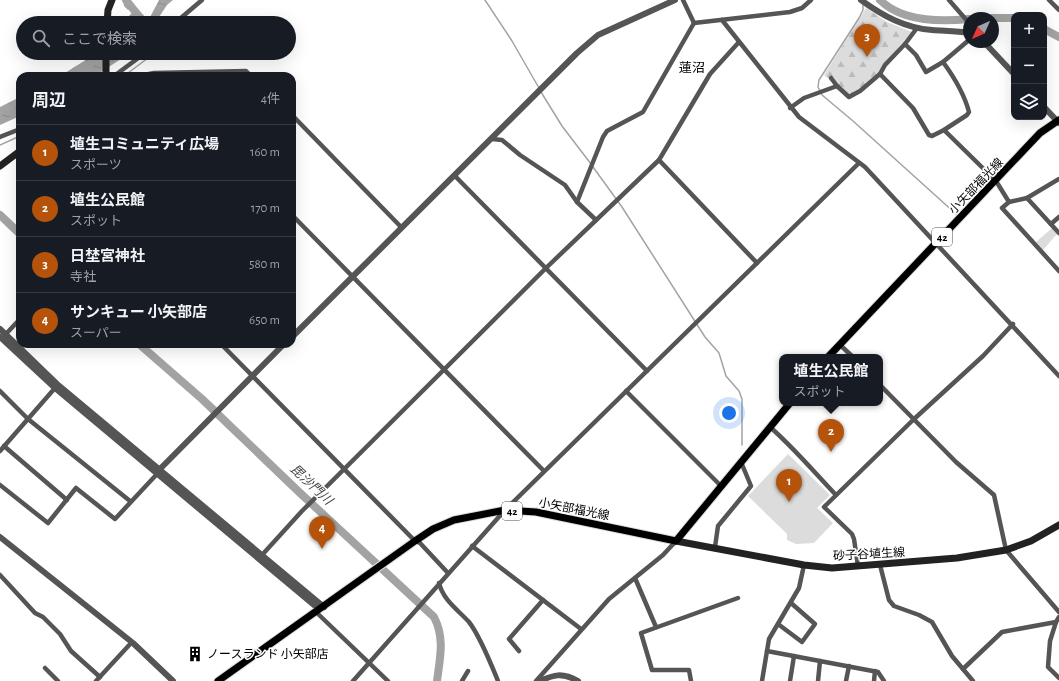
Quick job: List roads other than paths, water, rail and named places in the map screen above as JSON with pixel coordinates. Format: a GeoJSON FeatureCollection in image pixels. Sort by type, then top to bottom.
{"type":"FeatureCollection","features":[{"type":"Feature","properties":{"kind":"main road"},"geometry":{"type":"LineString","coordinates":[[109,16],[112,0]]}},
{"type":"Feature","properties":{"kind":"main road"},"geometry":{"type":"LineString","coordinates":[[106,60],[106,72]]}},
{"type":"Feature","properties":{"kind":"main road","name":"小矢部福光線"},"geometry":{"type":"LineString","coordinates":[[831,354],[1040,133],[1058,121]]}},
{"type":"Feature","properties":{"kind":"main road"},"geometry":{"type":"LineString","coordinates":[[0,166],[16,154]]}},
{"type":"Feature","properties":{"kind":"main road"},"geometry":{"type":"LineString","coordinates":[[676,541],[788,406]]}},
{"type":"Feature","properties":{"kind":"main road","name":"小矢部福光線"},"geometry":{"type":"LineString","coordinates":[[218,681],[324,607],[415,540],[433,529],[454,520],[505,510],[536,512],[676,541]]}},
{"type":"Feature","properties":{"kind":"main road","name":"砂子谷埴生線"},"geometry":{"type":"LineString","coordinates":[[676,541],[715,547],[804,565],[832,568],[957,558],[1006,550],[1031,541],[1059,525]]}},
{"type":"Feature","properties":{"kind":"street"},"geometry":{"type":"LineString","coordinates":[[183,16],[202,0]]}},
{"type":"Feature","properties":{"kind":"street"},"geometry":{"type":"LineString","coordinates":[[296,332],[598,35],[675,0]]}},
{"type":"Feature","properties":{"kind":"street"},"geometry":{"type":"LineString","coordinates":[[683,0],[694,23]]}},
{"type":"Feature","properties":{"kind":"street"},"geometry":{"type":"LineString","coordinates":[[694,23],[790,12],[802,8],[811,0]]}},
{"type":"Feature","properties":{"kind":"street"},"geometry":{"type":"LineString","coordinates":[[861,0],[880,14],[904,25],[917,28],[963,32]]}},
{"type":"Feature","properties":{"kind":"street"},"geometry":{"type":"LineString","coordinates":[[949,0],[963,16]]}},
{"type":"Feature","properties":{"kind":"street"},"geometry":{"type":"LineString","coordinates":[[1049,0],[1059,10]]}},
{"type":"Feature","properties":{"kind":"street"},"geometry":{"type":"LineString","coordinates":[[722,20],[790,108],[799,117],[865,167],[1013,324],[1059,376]]}},
{"type":"Feature","properties":{"kind":"street"},"geometry":{"type":"LineString","coordinates":[[577,202],[603,137],[607,131],[643,112],[694,23]]}},
{"type":"Feature","properties":{"kind":"street"},"geometry":{"type":"LineString","coordinates":[[831,78],[849,97],[860,91],[880,74],[885,64],[905,44],[917,28]]}},
{"type":"Feature","properties":{"kind":"street"},"geometry":{"type":"LineString","coordinates":[[262,555],[302,511],[345,470],[546,268],[658,160],[710,74],[739,42]]}},
{"type":"Feature","properties":{"kind":"street"},"geometry":{"type":"LineString","coordinates":[[905,44],[916,55],[926,72],[943,62],[963,45]]}},
{"type":"Feature","properties":{"kind":"street"},"geometry":{"type":"LineString","coordinates":[[990,48],[1011,71]]}},
{"type":"Feature","properties":{"kind":"street"},"geometry":{"type":"LineString","coordinates":[[119,72],[136,60]]}},
{"type":"Feature","properties":{"kind":"street"},"geometry":{"type":"LineString","coordinates":[[880,74],[912,108],[929,135],[932,136],[944,130],[969,112],[955,79],[943,62]]}},
{"type":"Feature","properties":{"kind":"street"},"geometry":{"type":"LineString","coordinates":[[216,72],[247,72]]}},
{"type":"Feature","properties":{"kind":"street"},"geometry":{"type":"LineString","coordinates":[[790,108],[804,98],[837,86]]}},
{"type":"Feature","properties":{"kind":"street"},"geometry":{"type":"LineString","coordinates":[[1047,110],[1058,121]]}},
{"type":"Feature","properties":{"kind":"street"},"geometry":{"type":"LineString","coordinates":[[296,119],[402,228]]}},
{"type":"Feature","properties":{"kind":"street"},"geometry":{"type":"LineString","coordinates":[[944,130],[996,181],[1009,202]]}},
{"type":"Feature","properties":{"kind":"street"},"geometry":{"type":"LineString","coordinates":[[0,137],[16,131]]}},
{"type":"Feature","properties":{"kind":"street"},"geometry":{"type":"LineString","coordinates":[[492,139],[502,140],[520,155],[565,185],[577,202],[596,220]]}},
{"type":"Feature","properties":{"kind":"street"},"geometry":{"type":"LineString","coordinates":[[658,160],[757,263]]}},
{"type":"Feature","properties":{"kind":"street"},"geometry":{"type":"LineString","coordinates":[[353,681],[505,510],[859,163]]}},
{"type":"Feature","properties":{"kind":"street"},"geometry":{"type":"LineString","coordinates":[[455,176],[647,371]]}},
{"type":"Feature","properties":{"kind":"street"},"geometry":{"type":"LineString","coordinates":[[1059,179],[1027,198],[1009,202],[1002,208],[1059,271]]}},
{"type":"Feature","properties":{"kind":"street"},"geometry":{"type":"LineString","coordinates":[[1027,198],[1059,234]]}},
{"type":"Feature","properties":{"kind":"street"},"geometry":{"type":"LineString","coordinates":[[1051,224],[1059,217]]}},
{"type":"Feature","properties":{"kind":"street"},"geometry":{"type":"LineString","coordinates":[[296,219],[544,471]]}},
{"type":"Feature","properties":{"kind":"street"},"geometry":{"type":"LineString","coordinates":[[2,336],[16,322]]}},
{"type":"Feature","properties":{"kind":"street"},"geometry":{"type":"LineString","coordinates":[[858,566],[852,534],[824,507],[983,356],[1013,324]]}},
{"type":"Feature","properties":{"kind":"street"},"geometry":{"type":"LineString","coordinates":[[0,329],[2,336],[55,388],[324,607]]}},
{"type":"Feature","properties":{"kind":"street"},"geometry":{"type":"LineString","coordinates":[[2,336],[314,605],[324,607]]}},
{"type":"Feature","properties":{"kind":"street"},"geometry":{"type":"LineString","coordinates":[[839,344],[850,354]]}},
{"type":"Feature","properties":{"kind":"street"},"geometry":{"type":"LineString","coordinates":[[225,348],[345,470],[415,540],[420,543],[448,573]]}},
{"type":"Feature","properties":{"kind":"street"},"geometry":{"type":"LineString","coordinates":[[0,485],[48,523],[76,488],[115,519],[158,471],[280,348]]}},
{"type":"Feature","properties":{"kind":"street"},"geometry":{"type":"LineString","coordinates":[[0,451],[55,388]]}},
{"type":"Feature","properties":{"kind":"street"},"geometry":{"type":"LineString","coordinates":[[883,388],[956,462],[994,495],[1006,550],[1059,612]]}},
{"type":"Feature","properties":{"kind":"street"},"geometry":{"type":"LineString","coordinates":[[626,391],[721,486]]}},
{"type":"Feature","properties":{"kind":"street"},"geometry":{"type":"LineString","coordinates":[[1,393],[28,418],[130,501]]}},
{"type":"Feature","properties":{"kind":"street"},"geometry":{"type":"LineString","coordinates":[[770,427],[791,446],[801,459],[836,495]]}},
{"type":"Feature","properties":{"kind":"street"},"geometry":{"type":"LineString","coordinates":[[4,446],[67,500]]}},
{"type":"Feature","properties":{"kind":"street"},"geometry":{"type":"LineString","coordinates":[[715,547],[718,526],[751,486],[741,462]]}},
{"type":"Feature","properties":{"kind":"street"},"geometry":{"type":"LineString","coordinates":[[0,536],[132,642],[173,681]]}},
{"type":"Feature","properties":{"kind":"street"},"geometry":{"type":"LineString","coordinates":[[537,681],[581,629],[609,599],[663,555],[676,541]]}},
{"type":"Feature","properties":{"kind":"street"},"geometry":{"type":"LineString","coordinates":[[472,546],[581,629]]}},
{"type":"Feature","properties":{"kind":"street"},"geometry":{"type":"LineString","coordinates":[[762,681],[769,639],[799,588],[804,565]]}},
{"type":"Feature","properties":{"kind":"street"},"geometry":{"type":"LineString","coordinates":[[880,565],[889,600],[894,606],[919,615],[932,622],[952,656],[972,681]]}},
{"type":"Feature","properties":{"kind":"street"},"geometry":{"type":"LineString","coordinates":[[0,574],[35,613],[43,617],[60,634],[71,650],[98,679],[132,642]]}},
{"type":"Feature","properties":{"kind":"street"},"geometry":{"type":"LineString","coordinates":[[635,578],[656,627]]}},
{"type":"Feature","properties":{"kind":"street"},"geometry":{"type":"LineString","coordinates":[[439,583],[441,591],[469,623],[491,664],[498,681]]}},
{"type":"Feature","properties":{"kind":"street"},"geometry":{"type":"LineString","coordinates":[[691,681],[690,670],[652,670],[641,633],[738,598]]}},
{"type":"Feature","properties":{"kind":"street"},"geometry":{"type":"LineString","coordinates":[[519,651],[509,639],[543,600]]}},
{"type":"Feature","properties":{"kind":"street"},"geometry":{"type":"LineString","coordinates":[[778,624],[802,642],[815,624],[791,603]]}},
{"type":"Feature","properties":{"kind":"street"},"geometry":{"type":"LineString","coordinates":[[316,612],[386,680]]}},
{"type":"Feature","properties":{"kind":"street"},"geometry":{"type":"LineString","coordinates":[[1059,617],[1050,640],[1048,667],[1059,678]]}},
{"type":"Feature","properties":{"kind":"street"},"geometry":{"type":"LineString","coordinates":[[963,669],[1002,632],[1056,622]]}},
{"type":"Feature","properties":{"kind":"street"},"geometry":{"type":"LineString","coordinates":[[767,651],[875,671],[878,672],[884,681]]}},
{"type":"Feature","properties":{"kind":"street"},"geometry":{"type":"LineString","coordinates":[[790,681],[794,656]]}},
{"type":"Feature","properties":{"kind":"street"},"geometry":{"type":"LineString","coordinates":[[818,681],[820,661]]}},
{"type":"Feature","properties":{"kind":"street"},"geometry":{"type":"LineString","coordinates":[[846,681],[849,666]]}},
{"type":"Feature","properties":{"kind":"street"},"geometry":{"type":"LineString","coordinates":[[45,668],[58,681]]}},
{"type":"Feature","properties":{"kind":"street"},"geometry":{"type":"LineString","coordinates":[[462,681],[468,671]]}},
{"type":"Feature","properties":{"kind":"street"},"geometry":{"type":"LineString","coordinates":[[874,681],[875,671]]}},
{"type":"Feature","properties":{"kind":"street"},"geometry":{"type":"LineString","coordinates":[[537,681],[552,675],[570,677],[578,681]]}},
{"type":"Feature","properties":{"kind":"water"},"geometry":{"type":"Polygon","coordinates":[[[123,0],[130,0],[133,5],[128,10],[124,6],[123,0]]]}},
{"type":"Feature","properties":{"kind":"water"},"geometry":{"type":"Polygon","coordinates":[[[159,0],[173,0],[167,5],[160,16],[151,16],[159,0]]]}},
{"type":"Feature","properties":{"kind":"water"},"geometry":{"type":"Polygon","coordinates":[[[137,8],[144,16],[129,16],[137,8]]]}},
{"type":"Feature","properties":{"kind":"water"},"geometry":{"type":"Polygon","coordinates":[[[86,60],[119,60],[101,72],[66,72],[86,60]]]}},
{"type":"Feature","properties":{"kind":"water"},"geometry":{"type":"Polygon","coordinates":[[[16,99],[16,118],[0,125],[0,107],[16,99]]]}},
{"type":"Feature","properties":{"kind":"waterway"},"geometry":{"type":"LineString","coordinates":[[126,0],[139,16]]}},
{"type":"Feature","properties":{"kind":"waterway"},"geometry":{"type":"LineString","coordinates":[[485,0],[512,41],[539,88]]}},
{"type":"Feature","properties":{"kind":"waterway"},"geometry":{"type":"LineString","coordinates":[[880,0],[899,13],[922,19],[963,19]]}},
{"type":"Feature","properties":{"kind":"waterway"},"geometry":{"type":"LineString","coordinates":[[863,5],[863,10],[859,18],[819,80],[818,87],[822,95],[956,214]]}},
{"type":"Feature","properties":{"kind":"waterway"},"geometry":{"type":"LineString","coordinates":[[999,18],[1011,18]]}},
{"type":"Feature","properties":{"kind":"waterway"},"geometry":{"type":"LineString","coordinates":[[1047,31],[1059,37]]}},
{"type":"Feature","properties":{"kind":"waterway"},"geometry":{"type":"LineString","coordinates":[[129,72],[145,60]]}},
{"type":"Feature","properties":{"kind":"waterway"},"geometry":{"type":"LineString","coordinates":[[541,92],[562,126],[591,164]]}},
{"type":"Feature","properties":{"kind":"waterway"},"geometry":{"type":"LineString","coordinates":[[0,145],[16,138]]}},
{"type":"Feature","properties":{"kind":"waterway"},"geometry":{"type":"LineString","coordinates":[[593,167],[622,207],[705,337],[719,353],[726,376],[739,391],[742,399],[742,445]]}},
{"type":"Feature","properties":{"kind":"waterway","name":"毘沙門川"},"geometry":{"type":"LineString","coordinates":[[0,215],[16,230]]}},
{"type":"Feature","properties":{"kind":"waterway","name":"毘沙門川"},"geometry":{"type":"LineString","coordinates":[[144,348],[202,399],[299,492],[434,617],[441,640],[437,681]]}},
{"type":"Feature","properties":{"kind":"place","name":"日埜宮神社"},"geometry":{"type":"Point","coordinates":[867,57]}},
{"type":"Feature","properties":{"kind":"place","name":"埴生公民館"},"geometry":{"type":"Point","coordinates":[831,452]}},
{"type":"Feature","properties":{"kind":"place","name":"埴生コミュニティ広場"},"geometry":{"type":"Point","coordinates":[789,502]}},
{"type":"Feature","properties":{"kind":"place","name":"サンキュー 小矢部店"},"geometry":{"type":"Point","coordinates":[322,549]}},
{"type":"Feature","properties":{"kind":"place","name":"ノースランド 小矢部店"},"geometry":{"type":"Point","coordinates":[195,654]}},
{"type":"Feature","properties":{"kind":"district","name":"蓮沼"},"geometry":{"type":"Point","coordinates":[692,68]}}]}
